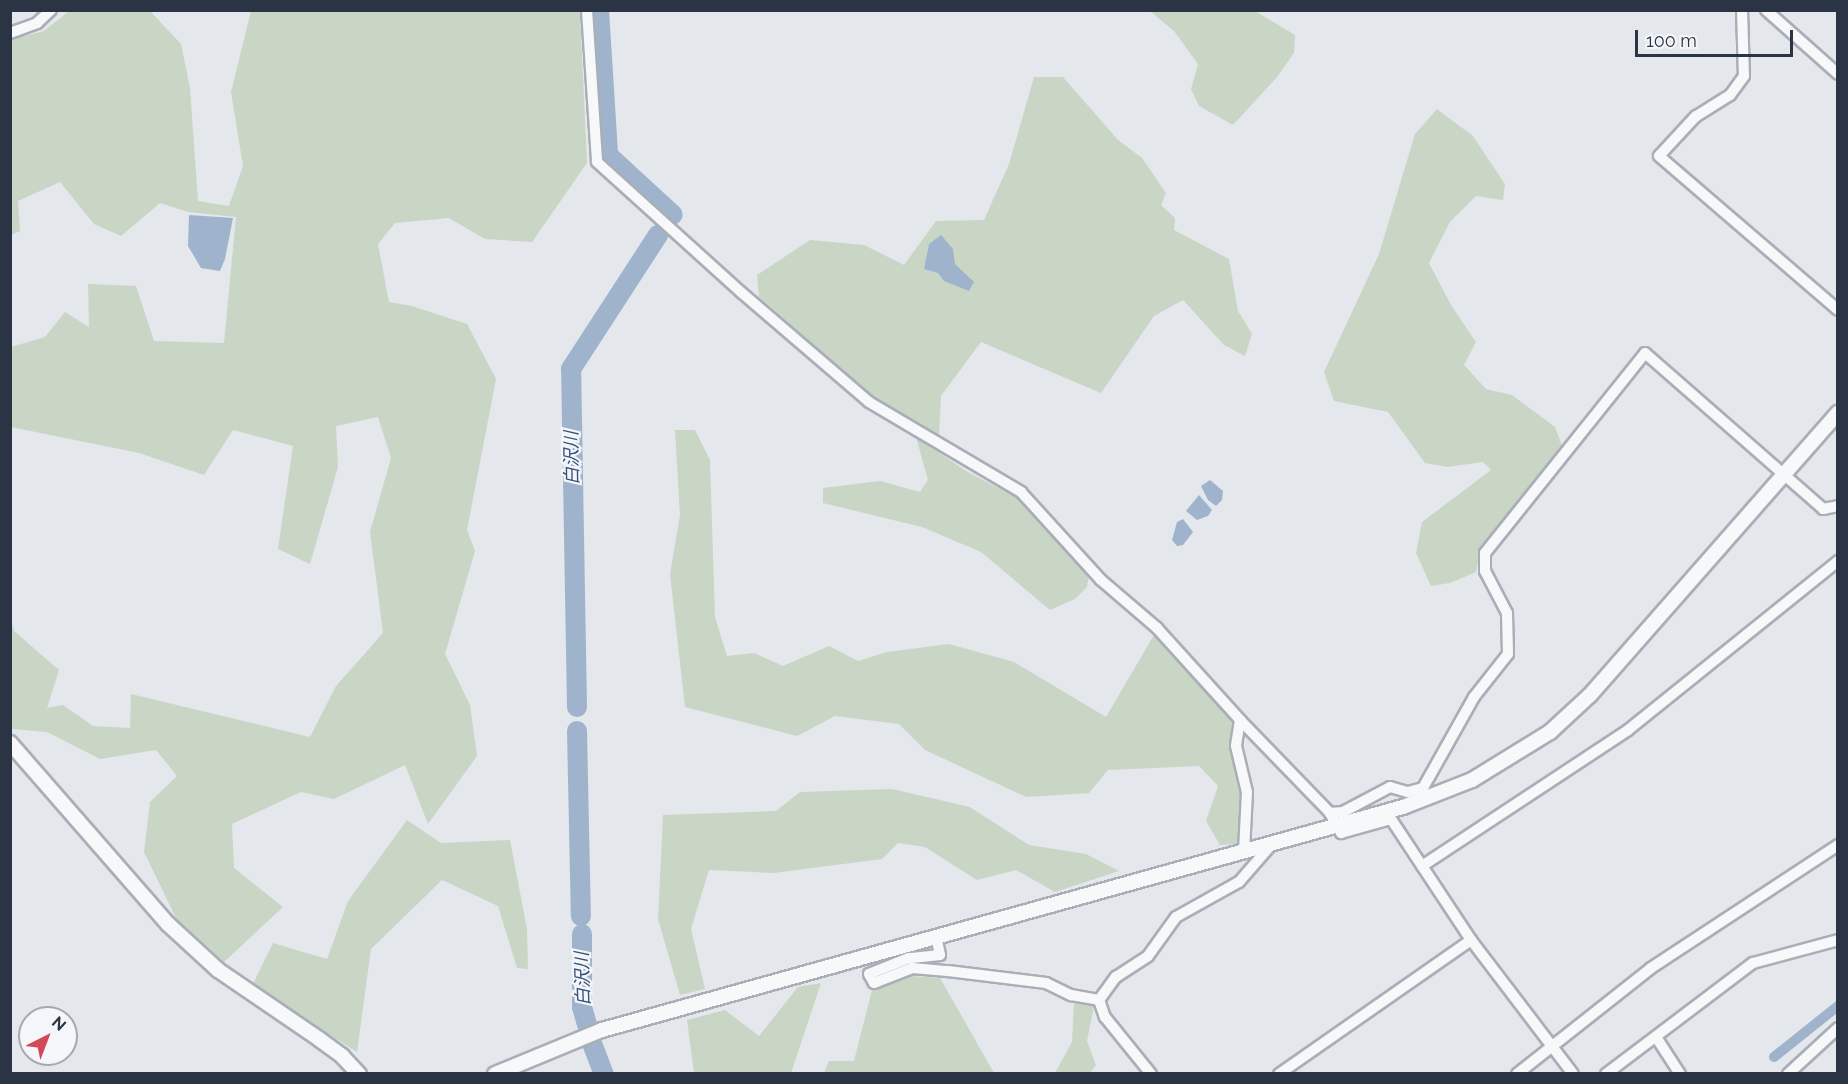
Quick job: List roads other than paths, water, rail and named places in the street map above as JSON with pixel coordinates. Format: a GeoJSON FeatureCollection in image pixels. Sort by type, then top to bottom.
{"type":"FeatureCollection","features":[{"type":"Feature","properties":{"kind":"street"},"geometry":{"type":"LineString","coordinates":[[10,33],[37,23],[51,10]]}},
{"type":"Feature","properties":{"kind":"street"},"geometry":{"type":"LineString","coordinates":[[587,10],[597,162],[742,293],[869,402],[1021,492],[1101,580],[1157,628],[1240,720],[1330,813],[1341,833],[1391,819],[1471,940],[1573,1074]]}},
{"type":"Feature","properties":{"kind":"street"},"geometry":{"type":"LineString","coordinates":[[1742,10],[1744,76],[1730,95],[1696,116],[1659,156],[1838,310]]}},
{"type":"Feature","properties":{"kind":"street"},"geometry":{"type":"LineString","coordinates":[[1766,10],[1838,74]]}},
{"type":"Feature","properties":{"kind":"street"},"geometry":{"type":"LineString","coordinates":[[1330,813],[1343,812],[1390,787],[1408,792],[1423,789],[1474,698],[1508,654],[1506,613],[1485,571],[1485,553],[1645,353],[1823,509],[1838,506]]}},
{"type":"Feature","properties":{"kind":"street"},"geometry":{"type":"LineString","coordinates":[[495,1074],[565,1043],[602,1030],[1403,807],[1472,780],[1550,732],[1590,695],[1648,632],[1838,413]]}},
{"type":"Feature","properties":{"kind":"street"},"geometry":{"type":"LineString","coordinates":[[1422,866],[1628,730],[1838,561]]}},
{"type":"Feature","properties":{"kind":"street"},"geometry":{"type":"LineString","coordinates":[[1240,720],[1236,746],[1247,792],[1244,851]]}},
{"type":"Feature","properties":{"kind":"street"},"geometry":{"type":"LineString","coordinates":[[10,742],[168,924],[218,970],[319,1039],[342,1056],[359,1074]]}},
{"type":"Feature","properties":{"kind":"street"},"geometry":{"type":"LineString","coordinates":[[1099,1000],[1116,977],[1148,956],[1176,917],[1239,882],[1272,843]]}},
{"type":"Feature","properties":{"kind":"street"},"geometry":{"type":"LineString","coordinates":[[1517,1074],[1651,968],[1838,845]]}},
{"type":"Feature","properties":{"kind":"street"},"geometry":{"type":"LineString","coordinates":[[936,936],[940,955],[909,958],[869,974],[874,983],[912,968],[948,970],[1046,983],[1071,995],[1099,1000]]}},
{"type":"Feature","properties":{"kind":"street"},"geometry":{"type":"LineString","coordinates":[[1279,1074],[1471,940]]}},
{"type":"Feature","properties":{"kind":"street"},"geometry":{"type":"LineString","coordinates":[[1606,1074],[1753,963],[1838,940]]}},
{"type":"Feature","properties":{"kind":"street"},"geometry":{"type":"LineString","coordinates":[[1099,1000],[1105,1017],[1151,1074]]}},
{"type":"Feature","properties":{"kind":"street"},"geometry":{"type":"LineString","coordinates":[[1788,1074],[1838,1028]]}},
{"type":"Feature","properties":{"kind":"street"},"geometry":{"type":"LineString","coordinates":[[1656,1037],[1680,1074]]}},
{"type":"Feature","properties":{"kind":"water"},"geometry":{"type":"Polygon","coordinates":[[[189,215],[233,218],[225,259],[220,271],[201,268],[188,246],[189,215]]]}},
{"type":"Feature","properties":{"kind":"water"},"geometry":{"type":"Polygon","coordinates":[[[941,235],[953,249],[955,264],[974,282],[969,291],[944,281],[938,273],[924,269],[929,244],[941,235]]]}},
{"type":"Feature","properties":{"kind":"water"},"geometry":{"type":"Polygon","coordinates":[[[1210,480],[1223,491],[1222,500],[1216,506],[1208,500],[1201,486],[1210,480]]]}},
{"type":"Feature","properties":{"kind":"water"},"geometry":{"type":"Polygon","coordinates":[[[1199,495],[1212,510],[1208,516],[1197,520],[1186,511],[1199,495]]]}},
{"type":"Feature","properties":{"kind":"water"},"geometry":{"type":"Polygon","coordinates":[[[1183,519],[1193,532],[1183,545],[1177,546],[1172,540],[1177,522],[1183,519]]]}},
{"type":"Feature","properties":{"kind":"waterway","name":"白沢川"},"geometry":{"type":"LineString","coordinates":[[599,10],[608,155],[673,215]]}},
{"type":"Feature","properties":{"kind":"waterway","name":"白沢川"},"geometry":{"type":"LineString","coordinates":[[577,707],[571,369],[658,235]]}},
{"type":"Feature","properties":{"kind":"waterway","name":"白沢川"},"geometry":{"type":"LineString","coordinates":[[577,731],[581,916]]}},
{"type":"Feature","properties":{"kind":"waterway","name":"白沢川"},"geometry":{"type":"LineString","coordinates":[[582,934],[582,1007],[587,1025]]}},
{"type":"Feature","properties":{"kind":"waterway"},"geometry":{"type":"LineString","coordinates":[[1774,1057],[1838,1006]]}},
{"type":"Feature","properties":{"kind":"waterway","name":"白沢川"},"geometry":{"type":"LineString","coordinates":[[593,1046],[604,1074]]}}]}
